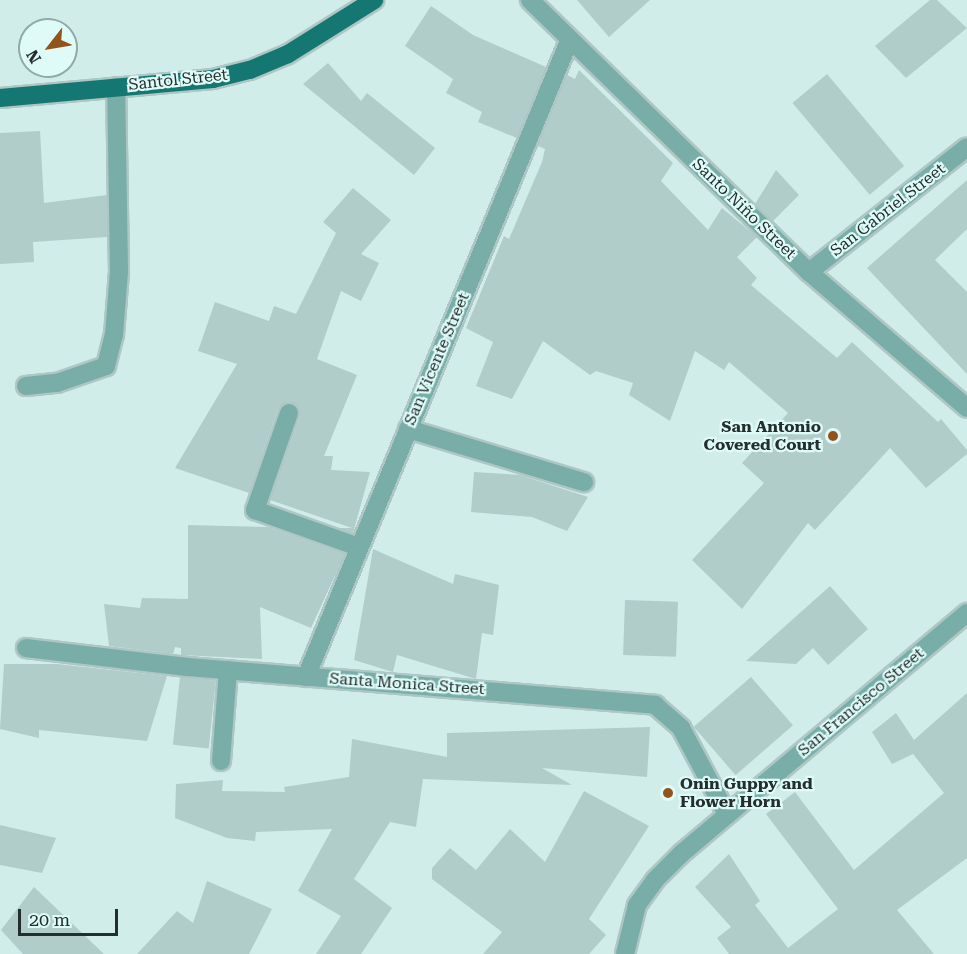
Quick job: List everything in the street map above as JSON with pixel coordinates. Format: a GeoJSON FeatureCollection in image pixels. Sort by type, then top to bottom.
{"type":"FeatureCollection","features":[{"type":"Feature","properties":{"kind":"main road","name":"Santol Street"},"geometry":{"type":"LineString","coordinates":[[0,98],[213,79],[250,70],[288,54],[374,0]]}},
{"type":"Feature","properties":{"kind":"street","name":"Santo Niño Street"},"geometry":{"type":"LineString","coordinates":[[530,0],[569,41],[809,272],[967,408]]}},
{"type":"Feature","properties":{"kind":"street","name":"San Vicente Street"},"geometry":{"type":"LineString","coordinates":[[306,677],[569,41]]}},
{"type":"Feature","properties":{"kind":"street"},"geometry":{"type":"LineString","coordinates":[[26,386],[57,383],[106,366],[114,334],[119,272],[116,87]]}},
{"type":"Feature","properties":{"kind":"street","name":"San Gabriel Street"},"geometry":{"type":"LineString","coordinates":[[809,272],[967,147]]}},
{"type":"Feature","properties":{"kind":"street"},"geometry":{"type":"LineString","coordinates":[[289,413],[255,510],[359,547]]}},
{"type":"Feature","properties":{"kind":"street"},"geometry":{"type":"LineString","coordinates":[[408,429],[584,482]]}},
{"type":"Feature","properties":{"kind":"street","name":"San Francisco Street"},"geometry":{"type":"LineString","coordinates":[[626,954],[638,905],[655,880],[727,814],[967,613]]}},
{"type":"Feature","properties":{"kind":"street","name":"Santa Monica Street"},"geometry":{"type":"LineString","coordinates":[[26,648],[228,670],[655,705],[681,728],[727,814]]}},
{"type":"Feature","properties":{"kind":"street"},"geometry":{"type":"LineString","coordinates":[[221,761],[228,670]]}},
{"type":"Feature","properties":{"kind":"building"},"geometry":{"type":"Polygon","coordinates":[[[577,0],[650,0],[609,37],[577,0]]]}},
{"type":"Feature","properties":{"kind":"building"},"geometry":{"type":"Polygon","coordinates":[[[930,0],[937,0],[967,28],[906,78],[875,46],[930,0]]]}},
{"type":"Feature","properties":{"kind":"building"},"geometry":{"type":"Polygon","coordinates":[[[431,6],[473,35],[546,67],[517,138],[478,122],[482,112],[446,93],[453,79],[405,46],[431,6]]]}},
{"type":"Feature","properties":{"kind":"building"},"geometry":{"type":"Polygon","coordinates":[[[328,63],[361,101],[367,93],[435,148],[414,175],[303,84],[328,63]]]}},
{"type":"Feature","properties":{"kind":"building"},"geometry":{"type":"Polygon","coordinates":[[[579,70],[673,163],[661,181],[708,230],[722,208],[757,237],[737,257],[757,278],[751,285],[837,358],[852,342],[938,422],[941,419],[967,450],[967,454],[926,488],[890,448],[815,530],[808,523],[742,609],[692,560],[764,483],[742,463],[788,413],[729,362],[724,370],[695,351],[670,421],[629,395],[633,383],[596,371],[590,375],[543,341],[512,399],[476,386],[493,342],[466,328],[504,236],[509,239],[542,162],[545,149],[538,146],[567,75],[575,79],[579,70]]]}},
{"type":"Feature","properties":{"kind":"building"},"geometry":{"type":"Polygon","coordinates":[[[827,74],[904,166],[870,195],[793,103],[827,74]]]}},
{"type":"Feature","properties":{"kind":"building"},"geometry":{"type":"Polygon","coordinates":[[[40,131],[44,203],[107,195],[107,237],[33,242],[34,262],[0,264],[0,133],[40,131]]]}},
{"type":"Feature","properties":{"kind":"building"},"geometry":{"type":"Polygon","coordinates":[[[776,170],[799,195],[773,221],[755,204],[776,170]]]}},
{"type":"Feature","properties":{"kind":"building"},"geometry":{"type":"Polygon","coordinates":[[[967,180],[967,229],[935,260],[967,292],[967,374],[867,268],[967,180]]]}},
{"type":"Feature","properties":{"kind":"building"},"geometry":{"type":"Polygon","coordinates":[[[353,188],[391,220],[361,254],[379,263],[361,301],[341,291],[317,359],[357,375],[324,456],[333,456],[331,470],[370,472],[353,533],[339,528],[352,528],[270,500],[300,417],[293,403],[286,402],[278,409],[249,493],[175,468],[237,364],[198,351],[215,302],[269,321],[274,306],[296,314],[336,233],[323,222],[353,188]]]}},
{"type":"Feature","properties":{"kind":"building"},"geometry":{"type":"Polygon","coordinates":[[[474,472],[520,475],[588,497],[567,531],[532,517],[471,512],[474,472]]]}},
{"type":"Feature","properties":{"kind":"building"},"geometry":{"type":"Polygon","coordinates":[[[188,525],[268,527],[345,554],[311,628],[260,607],[262,659],[181,655],[181,648],[175,647],[173,654],[109,646],[104,604],[140,608],[142,598],[188,599],[188,525]]]}},
{"type":"Feature","properties":{"kind":"building"},"geometry":{"type":"Polygon","coordinates":[[[373,549],[453,584],[455,574],[499,585],[493,635],[482,633],[476,679],[397,655],[393,672],[354,660],[373,549]]]}},
{"type":"Feature","properties":{"kind":"building"},"geometry":{"type":"Polygon","coordinates":[[[830,586],[868,629],[828,665],[813,648],[796,664],[746,661],[830,586]]]}},
{"type":"Feature","properties":{"kind":"building"},"geometry":{"type":"Polygon","coordinates":[[[625,600],[678,602],[676,657],[623,655],[625,600]]]}},
{"type":"Feature","properties":{"kind":"building"},"geometry":{"type":"Polygon","coordinates":[[[4,664],[57,664],[167,676],[147,741],[39,730],[39,738],[0,729],[4,664]]]}},
{"type":"Feature","properties":{"kind":"building"},"geometry":{"type":"Polygon","coordinates":[[[180,677],[216,681],[209,748],[173,745],[180,677]]]}},
{"type":"Feature","properties":{"kind":"building"},"geometry":{"type":"Polygon","coordinates":[[[751,677],[793,725],[736,775],[694,727],[751,677]]]}},
{"type":"Feature","properties":{"kind":"building"},"geometry":{"type":"Polygon","coordinates":[[[967,693],[967,858],[897,910],[934,954],[729,954],[717,938],[731,927],[695,887],[729,854],[760,901],[755,905],[788,948],[838,909],[766,814],[795,792],[854,870],[944,793],[913,754],[892,764],[872,732],[896,713],[914,740],[967,693]]]}},
{"type":"Feature","properties":{"kind":"building"},"geometry":{"type":"Polygon","coordinates":[[[650,727],[647,777],[542,768],[572,785],[423,779],[416,827],[390,822],[354,879],[392,908],[361,954],[316,954],[341,916],[298,891],[332,829],[256,832],[255,841],[227,838],[175,818],[176,784],[223,780],[222,791],[285,792],[284,787],[349,777],[352,739],[447,757],[447,733],[650,727]]]}},
{"type":"Feature","properties":{"kind":"building"},"geometry":{"type":"Polygon","coordinates":[[[584,791],[649,826],[589,919],[606,935],[589,954],[483,954],[502,932],[432,879],[432,868],[450,848],[476,870],[510,829],[545,862],[584,791]]]}},
{"type":"Feature","properties":{"kind":"building"},"geometry":{"type":"Polygon","coordinates":[[[0,825],[56,838],[42,873],[0,865],[0,825]]]}},
{"type":"Feature","properties":{"kind":"building"},"geometry":{"type":"Polygon","coordinates":[[[207,881],[272,909],[249,954],[137,954],[177,911],[193,923],[207,881]]]}},
{"type":"Feature","properties":{"kind":"building"},"geometry":{"type":"Polygon","coordinates":[[[34,887],[104,954],[23,954],[1,930],[34,887]]]}},
{"type":"Feature","properties":{"kind":"place","name":"San Antonio Covered Court"},"geometry":{"type":"Point","coordinates":[833,436]}},
{"type":"Feature","properties":{"kind":"place","name":"Onin Guppy and Flower Horn"},"geometry":{"type":"Point","coordinates":[668,793]}}]}
